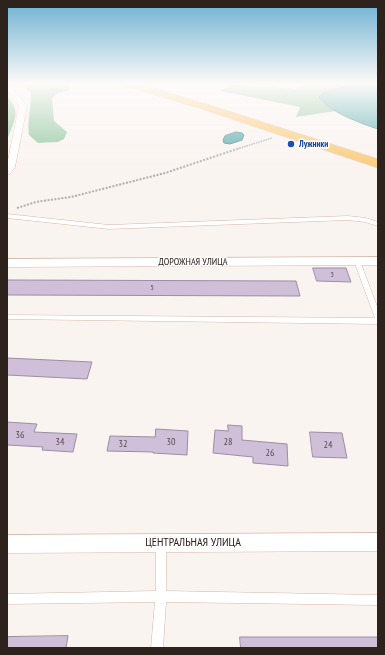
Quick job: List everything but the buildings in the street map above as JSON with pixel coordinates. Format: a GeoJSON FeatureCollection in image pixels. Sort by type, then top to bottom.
{"type":"FeatureCollection","features":[{"type":"Feature","properties":{"kind":"main road"},"geometry":{"type":"LineString","coordinates":[[226,114],[378,164]]}},
{"type":"Feature","properties":{"kind":"street"},"geometry":{"type":"LineString","coordinates":[[7,172],[11,167],[22,114]]}},
{"type":"Feature","properties":{"kind":"street","name":"ДОРОЖНАЯ УЛИЦА"},"geometry":{"type":"LineString","coordinates":[[7,263],[378,261]]}},
{"type":"Feature","properties":{"kind":"street","name":"ЦЕНТРАЛЬНАЯ УЛИЦА"},"geometry":{"type":"LineString","coordinates":[[7,544],[378,542]]}},
{"type":"Feature","properties":{"kind":"lane"},"geometry":{"type":"LineString","coordinates":[[7,216],[109,227],[348,218],[366,220],[378,224]]}},
{"type":"Feature","properties":{"kind":"lane"},"geometry":{"type":"LineString","coordinates":[[7,317],[378,320],[357,261]]}},
{"type":"Feature","properties":{"kind":"lane"},"geometry":{"type":"LineString","coordinates":[[157,648],[161,596],[161,543]]}},
{"type":"Feature","properties":{"kind":"lane"},"geometry":{"type":"LineString","coordinates":[[7,599],[161,596],[378,600]]}},
{"type":"Feature","properties":{"kind":"path"},"geometry":{"type":"LineString","coordinates":[[14,209],[36,202],[71,196],[165,173],[278,136]]}},
{"type":"Feature","properties":{"kind":"green space"},"geometry":{"type":"Polygon","coordinates":[[[7,114],[15,114],[14,122],[7,140],[7,114]]]}},
{"type":"Feature","properties":{"kind":"green space"},"geometry":{"type":"Polygon","coordinates":[[[29,114],[53,114],[54,121],[67,132],[64,139],[58,142],[38,143],[29,135],[29,114]]]}},
{"type":"Feature","properties":{"kind":"green space"},"geometry":{"type":"Polygon","coordinates":[[[297,114],[319,114],[296,117],[297,114]]]}},
{"type":"Feature","properties":{"kind":"water"},"geometry":{"type":"Polygon","coordinates":[[[340,114],[378,114],[378,129],[340,114]]]}},
{"type":"Feature","properties":{"kind":"water"},"geometry":{"type":"Polygon","coordinates":[[[236,132],[244,135],[242,140],[230,144],[224,143],[223,140],[225,136],[236,132]]]}},
{"type":"Feature","properties":{"kind":"place","name":"Лужники"},"geometry":{"type":"Point","coordinates":[291,144]}}]}
